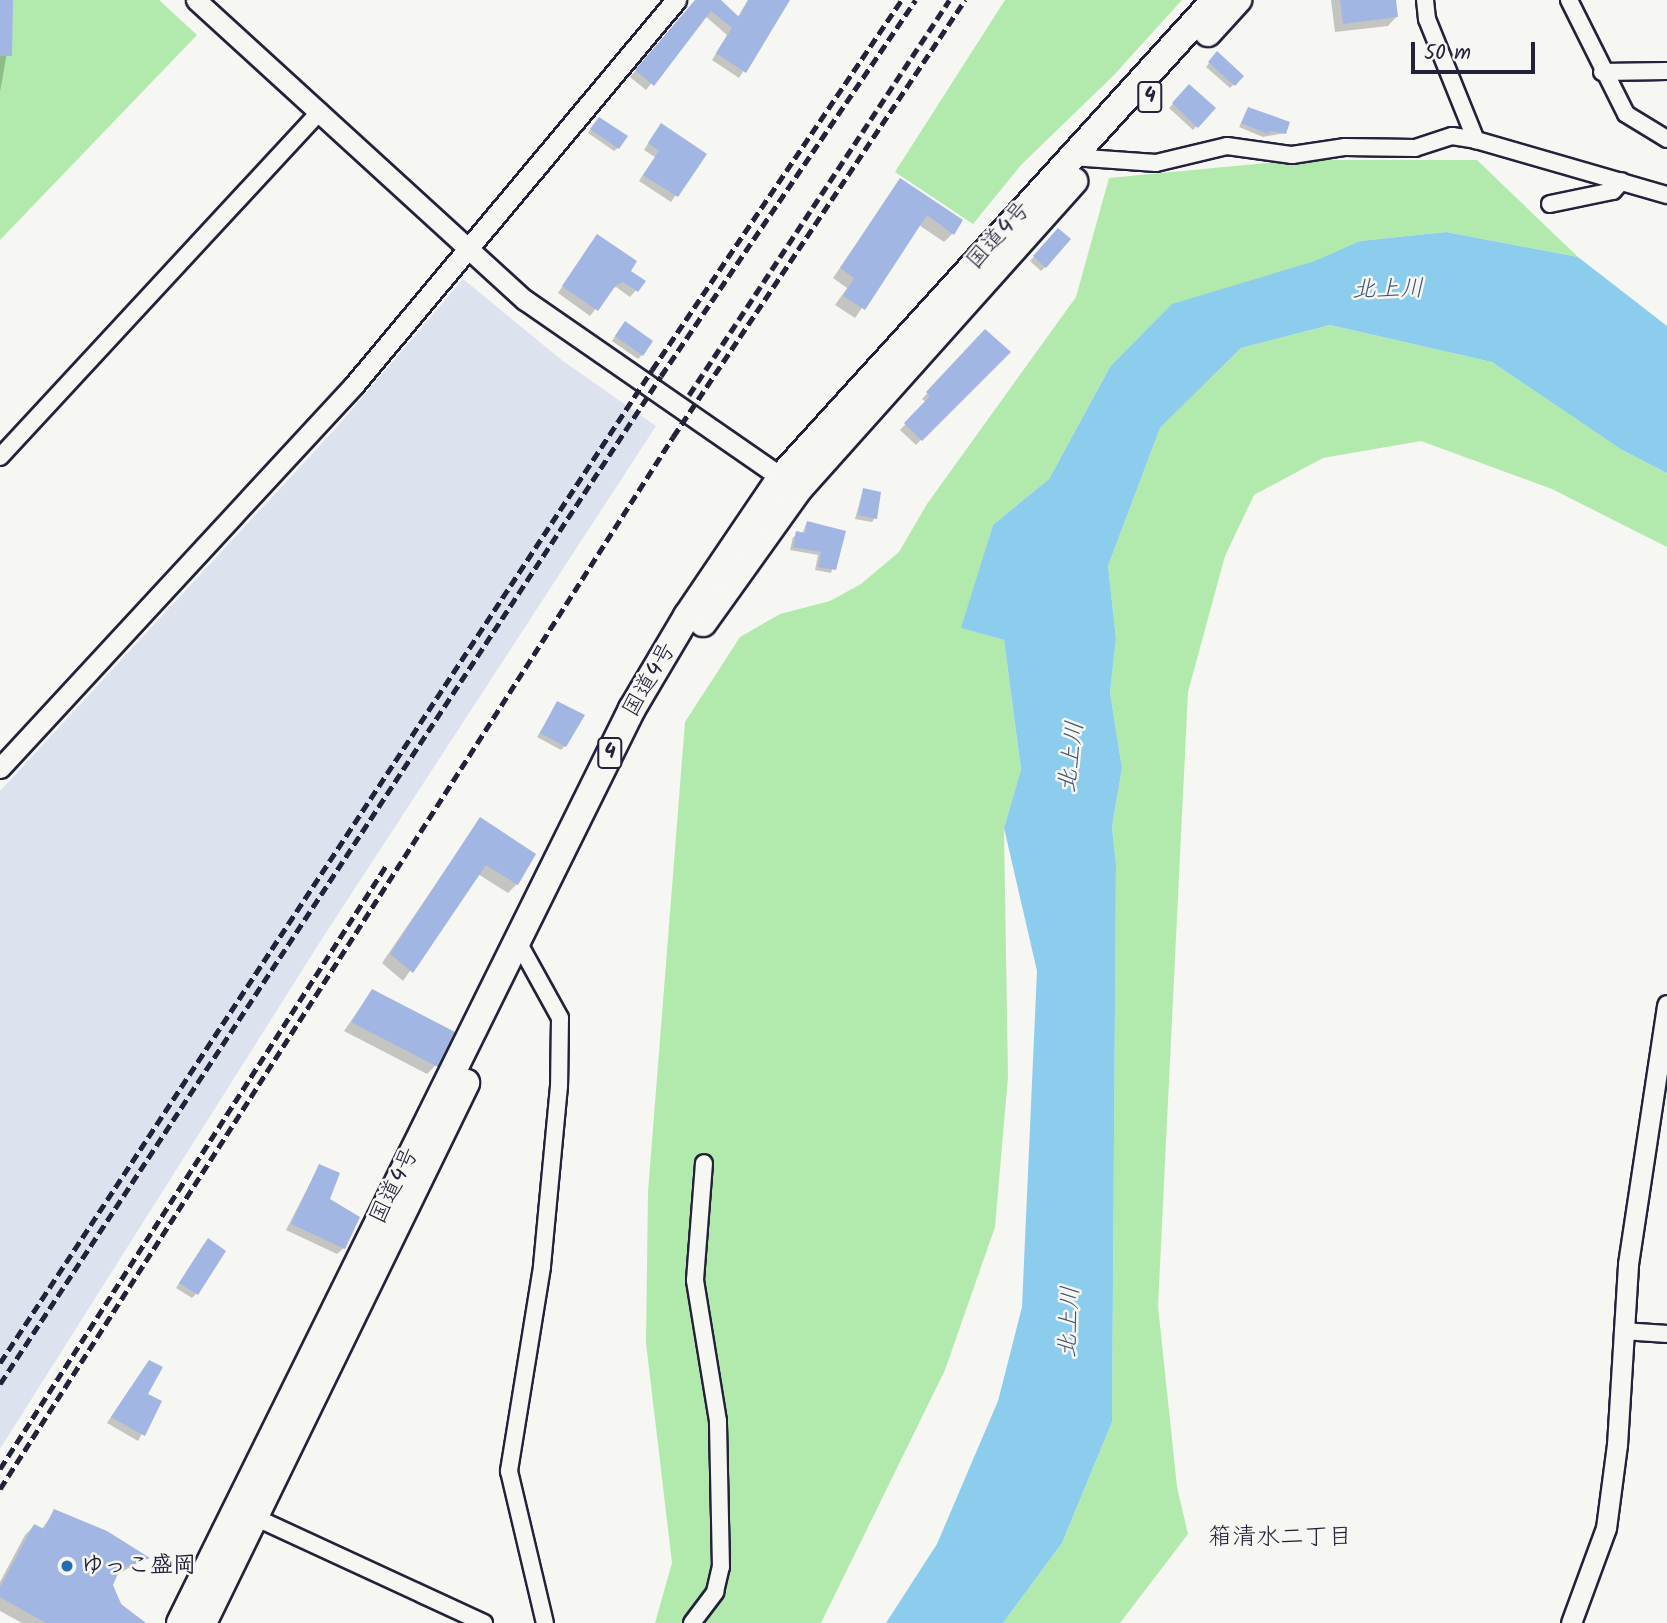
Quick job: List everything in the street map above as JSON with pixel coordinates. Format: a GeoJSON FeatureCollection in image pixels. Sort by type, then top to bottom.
{"type":"FeatureCollection","features":[{"type":"Feature","properties":{"kind":"highway","name":"国道4号"},"geometry":{"type":"LineString","coordinates":[[180,1623],[246,1512],[523,948],[632,709],[687,616],[790,483],[1083,157],[1215,0]]}},
{"type":"Feature","properties":{"kind":"highway","name":"国道4号"},"geometry":{"type":"LineString","coordinates":[[1083,157],[1238,0]]}},
{"type":"Feature","properties":{"kind":"highway","name":"国道4号"},"geometry":{"type":"LineString","coordinates":[[204,1623],[246,1512]]}},
{"type":"Feature","properties":{"kind":"street"},"geometry":{"type":"LineString","coordinates":[[196,0],[467,250],[586,344],[790,483]]}},
{"type":"Feature","properties":{"kind":"street"},"geometry":{"type":"LineString","coordinates":[[0,768],[354,384],[676,0]]}},
{"type":"Feature","properties":{"kind":"street"},"geometry":{"type":"LineString","coordinates":[[1424,0],[1427,19],[1476,140]]}},
{"type":"Feature","properties":{"kind":"street"},"geometry":{"type":"LineString","coordinates":[[1569,0],[1602,72],[1626,114],[1667,139]]}},
{"type":"Feature","properties":{"kind":"street"},"geometry":{"type":"LineString","coordinates":[[1602,72],[1667,71]]}},
{"type":"Feature","properties":{"kind":"street"},"geometry":{"type":"LineString","coordinates":[[0,457],[320,112]]}},
{"type":"Feature","properties":{"kind":"street"},"geometry":{"type":"LineString","coordinates":[[1083,157],[1156,163],[1227,145],[1292,155],[1345,147],[1415,148],[1452,136],[1476,140],[1667,195]]}},
{"type":"Feature","properties":{"kind":"street"},"geometry":{"type":"LineString","coordinates":[[1550,204],[1614,191],[1622,181]]}},
{"type":"Feature","properties":{"kind":"street"},"geometry":{"type":"LineString","coordinates":[[523,948],[560,1018],[559,1086],[542,1267],[509,1471],[545,1623]]}},
{"type":"Feature","properties":{"kind":"street"},"geometry":{"type":"LineString","coordinates":[[1572,1623],[1606,1528],[1617,1445],[1630,1250],[1667,1005]]}},
{"type":"Feature","properties":{"kind":"street"},"geometry":{"type":"LineString","coordinates":[[692,1623],[715,1592],[720,1567],[718,1421],[695,1280],[704,1163]]}},
{"type":"Feature","properties":{"kind":"street"},"geometry":{"type":"LineString","coordinates":[[1623,1331],[1667,1334]]}},
{"type":"Feature","properties":{"kind":"street"},"geometry":{"type":"LineString","coordinates":[[246,1512],[484,1623]]}},
{"type":"Feature","properties":{"kind":"shaded area"},"geometry":{"type":"Polygon","coordinates":[[[463,279],[563,361],[656,426],[320,942],[0,1449],[0,791],[335,429],[463,279]]]}},
{"type":"Feature","properties":{"kind":"green space"},"geometry":{"type":"Polygon","coordinates":[[[0,0],[159,0],[197,35],[0,240],[0,0]]]}},
{"type":"Feature","properties":{"kind":"green space"},"geometry":{"type":"Polygon","coordinates":[[[1005,0],[1182,0],[1113,76],[1021,165],[973,224],[895,172],[1005,0]]]}},
{"type":"Feature","properties":{"kind":"green space"},"geometry":{"type":"Polygon","coordinates":[[[1298,160],[1477,160],[1578,257],[1446,232],[1360,241],[1110,367],[1049,479],[993,525],[962,628],[1004,640],[1021,771],[1004,828],[1008,1077],[995,1227],[945,1370],[821,1623],[655,1623],[672,1563],[646,1343],[648,1192],[685,722],[740,637],[780,614],[830,601],[861,584],[899,552],[927,504],[1076,297],[1109,178],[1298,160]]]}},
{"type":"Feature","properties":{"kind":"green space"},"geometry":{"type":"Polygon","coordinates":[[[1330,325],[1492,362],[1622,450],[1667,473],[1667,547],[1552,489],[1421,441],[1323,458],[1254,495],[1225,556],[1188,692],[1158,1306],[1177,1487],[1188,1534],[1120,1623],[1003,1623],[1062,1543],[1112,1422],[1116,864],[1112,827],[1122,768],[1110,692],[1116,639],[1108,566],[1160,428],[1241,348],[1330,325]]]}},
{"type":"Feature","properties":{"kind":"water","name":"北上川"},"geometry":{"type":"Polygon","coordinates":[[[1446,232],[1578,257],[1667,326],[1667,473],[1622,450],[1492,362],[1330,325],[1241,348],[1160,428],[1108,566],[1116,639],[1110,692],[1122,768],[1112,827],[1116,864],[1112,1422],[1062,1543],[1003,1623],[886,1623],[937,1544],[998,1401],[1022,1307],[1037,971],[1004,828],[1021,770],[1004,640],[961,628],[993,525],[1049,479],[1110,367],[1172,304],[1315,261],[1360,241],[1446,232]]]}},
{"type":"Feature","properties":{"kind":"building"},"geometry":{"type":"Polygon","coordinates":[[[0,0],[13,0],[12,56],[0,56],[0,0]]]}},
{"type":"Feature","properties":{"kind":"building"},"geometry":{"type":"Polygon","coordinates":[[[695,0],[721,0],[739,17],[748,0],[790,0],[746,73],[716,53],[732,28],[711,11],[654,86],[635,70],[695,0]]]}},
{"type":"Feature","properties":{"kind":"building"},"geometry":{"type":"Polygon","coordinates":[[[1340,0],[1396,0],[1398,17],[1343,24],[1340,0]]]}},
{"type":"Feature","properties":{"kind":"building"},"geometry":{"type":"Polygon","coordinates":[[[1217,51],[1244,76],[1235,86],[1208,62],[1217,51]]]}},
{"type":"Feature","properties":{"kind":"building"},"geometry":{"type":"Polygon","coordinates":[[[1189,84],[1216,108],[1198,128],[1172,103],[1189,84]]]}},
{"type":"Feature","properties":{"kind":"building"},"geometry":{"type":"Polygon","coordinates":[[[1248,107],[1290,122],[1286,134],[1270,131],[1268,134],[1241,123],[1248,107]]]}},
{"type":"Feature","properties":{"kind":"building"},"geometry":{"type":"Polygon","coordinates":[[[599,117],[628,136],[619,149],[590,129],[599,117]]]}},
{"type":"Feature","properties":{"kind":"building"},"geometry":{"type":"Polygon","coordinates":[[[661,123],[707,154],[678,197],[643,175],[659,151],[648,143],[661,123]]]}},
{"type":"Feature","properties":{"kind":"building"},"geometry":{"type":"Polygon","coordinates":[[[900,178],[963,220],[954,235],[927,215],[865,310],[843,296],[854,278],[840,268],[900,178]]]}},
{"type":"Feature","properties":{"kind":"building"},"geometry":{"type":"Polygon","coordinates":[[[1058,228],[1071,239],[1046,268],[1033,256],[1058,228]]]}},
{"type":"Feature","properties":{"kind":"building"},"geometry":{"type":"Polygon","coordinates":[[[597,234],[637,261],[631,271],[646,281],[638,292],[623,282],[616,285],[598,311],[562,286],[597,234]]]}},
{"type":"Feature","properties":{"kind":"building"},"geometry":{"type":"Polygon","coordinates":[[[625,321],[653,341],[643,356],[615,336],[625,321]]]}},
{"type":"Feature","properties":{"kind":"building"},"geometry":{"type":"Polygon","coordinates":[[[985,329],[1011,352],[922,441],[904,423],[930,396],[926,392],[985,329]]]}},
{"type":"Feature","properties":{"kind":"building"},"geometry":{"type":"Polygon","coordinates":[[[863,488],[881,492],[877,519],[858,515],[863,488]]]}},
{"type":"Feature","properties":{"kind":"building"},"geometry":{"type":"Polygon","coordinates":[[[807,521],[846,531],[836,570],[818,567],[821,552],[793,547],[796,531],[805,533],[807,521]]]}},
{"type":"Feature","properties":{"kind":"building"},"geometry":{"type":"Polygon","coordinates":[[[557,701],[585,715],[566,747],[540,733],[557,701]]]}},
{"type":"Feature","properties":{"kind":"building"},"geometry":{"type":"Polygon","coordinates":[[[480,817],[536,854],[518,885],[486,865],[413,973],[390,954],[480,817]]]}},
{"type":"Feature","properties":{"kind":"building"},"geometry":{"type":"Polygon","coordinates":[[[372,989],[455,1032],[438,1067],[351,1022],[372,989]]]}},
{"type":"Feature","properties":{"kind":"building"},"geometry":{"type":"Polygon","coordinates":[[[319,1164],[340,1173],[330,1199],[360,1217],[345,1249],[291,1224],[319,1164]]]}},
{"type":"Feature","properties":{"kind":"building"},"geometry":{"type":"Polygon","coordinates":[[[208,1238],[226,1251],[198,1295],[179,1283],[208,1238]]]}},
{"type":"Feature","properties":{"kind":"building"},"geometry":{"type":"Polygon","coordinates":[[[149,1360],[163,1367],[148,1394],[162,1401],[145,1436],[111,1417],[149,1360]]]}},
{"type":"Feature","properties":{"kind":"building","name":"ゆっこ盛岡"},"geometry":{"type":"Polygon","coordinates":[[[54,1509],[107,1531],[150,1558],[120,1569],[113,1585],[121,1604],[146,1623],[46,1623],[0,1597],[0,1587],[34,1524],[44,1529],[54,1509]]]}},
{"type":"Feature","properties":{"kind":"railway"},"geometry":{"type":"LineString","coordinates":[[0,1363],[652,370],[902,0]]}},
{"type":"Feature","properties":{"kind":"railway"},"geometry":{"type":"LineString","coordinates":[[0,1384],[661,376],[916,0]]}},
{"type":"Feature","properties":{"kind":"railway"},"geometry":{"type":"LineString","coordinates":[[689,395],[949,0]]}},
{"type":"Feature","properties":{"kind":"railway"},"geometry":{"type":"LineString","coordinates":[[0,1489],[673,437],[965,0]]}},
{"type":"Feature","properties":{"kind":"railway"},"geometry":{"type":"LineString","coordinates":[[0,1469],[386,866]]}},
{"type":"Feature","properties":{"kind":"place","name":"ゆっこ盛岡"},"geometry":{"type":"Point","coordinates":[67,1566]}},
{"type":"Feature","properties":{"kind":"district","name":"箱清水二丁目"},"geometry":{"type":"Point","coordinates":[1280,1538]}}]}
